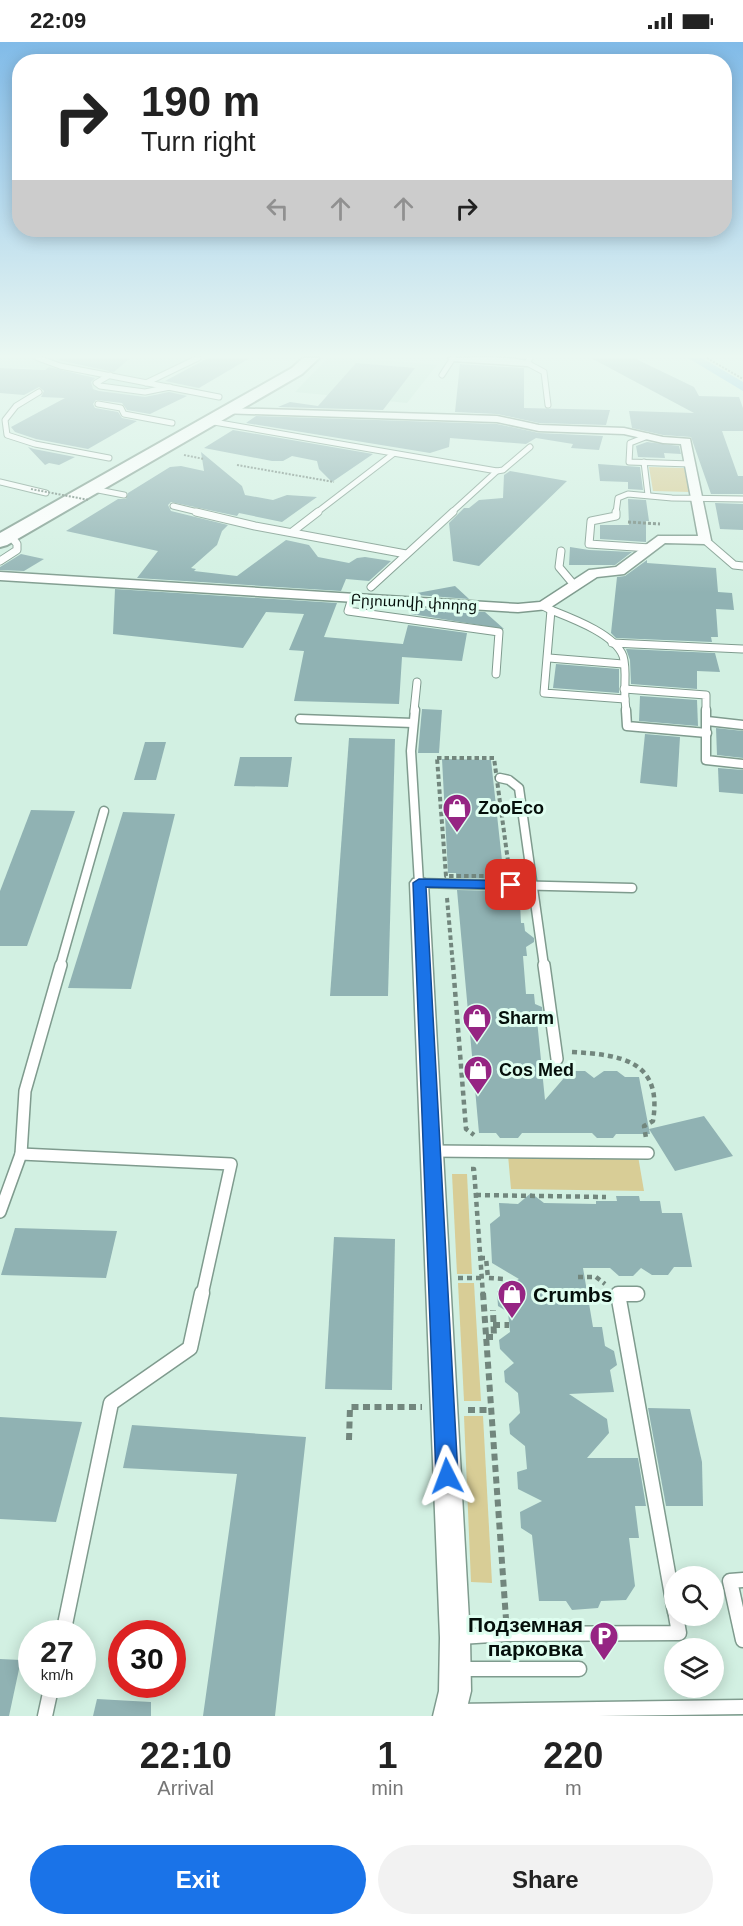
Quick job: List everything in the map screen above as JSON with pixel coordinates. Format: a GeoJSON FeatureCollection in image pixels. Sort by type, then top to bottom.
{"type":"FeatureCollection","features":[{"type":"Feature","properties":{"kind":"main road"},"geometry":{"type":"LineString","coordinates":[[87,471],[95,474],[112,466],[159,436]]}},
{"type":"Feature","properties":{"kind":"main road"},"geometry":{"type":"LineString","coordinates":[[5,538],[88,495],[126,449]]}},
{"type":"Feature","properties":{"kind":"main road"},"geometry":{"type":"LineString","coordinates":[[43,492],[68,489],[88,495]]}},
{"type":"Feature","properties":{"kind":"street"},"geometry":{"type":"LineString","coordinates":[[648,436],[663,440],[686,441],[705,540]]}},
{"type":"Feature","properties":{"kind":"street","name":"Բրյուսովի փողոց"},"geometry":{"type":"LineString","coordinates":[[0,576],[547,608],[594,573],[619,572],[662,539],[705,540]]}},
{"type":"Feature","properties":{"kind":"street"},"geometry":{"type":"LineString","coordinates":[[419,883],[432,1151],[450,1408],[455,1691],[450,1713]]}},
{"type":"Feature","properties":{"kind":"lane"},"geometry":{"type":"LineString","coordinates":[[10,436],[112,466]]}},
{"type":"Feature","properties":{"kind":"lane"},"geometry":{"type":"LineString","coordinates":[[294,436],[497,471],[503,470],[530,447]]}},
{"type":"Feature","properties":{"kind":"lane"},"geometry":{"type":"LineString","coordinates":[[648,436],[630,443],[630,462],[691,464]]}},
{"type":"Feature","properties":{"kind":"lane"},"geometry":{"type":"LineString","coordinates":[[292,532],[393,454]]}},
{"type":"Feature","properties":{"kind":"lane"},"geometry":{"type":"LineString","coordinates":[[644,462],[648,495]]}},
{"type":"Feature","properties":{"kind":"lane"},"geometry":{"type":"LineString","coordinates":[[371,587],[497,471]]}},
{"type":"Feature","properties":{"kind":"lane"},"geometry":{"type":"LineString","coordinates":[[0,482],[43,492]]}},
{"type":"Feature","properties":{"kind":"lane"},"geometry":{"type":"LineString","coordinates":[[650,548],[590,544],[591,521],[616,516],[618,498],[628,494],[743,499]]}},
{"type":"Feature","properties":{"kind":"lane"},"geometry":{"type":"LineString","coordinates":[[88,495],[124,495]]}},
{"type":"Feature","properties":{"kind":"lane"},"geometry":{"type":"LineString","coordinates":[[173,506],[406,554]]}},
{"type":"Feature","properties":{"kind":"lane"},"geometry":{"type":"LineString","coordinates":[[0,561],[17,550],[16,544],[5,538]]}},
{"type":"Feature","properties":{"kind":"lane"},"geometry":{"type":"LineString","coordinates":[[705,540],[734,565],[743,566]]}},
{"type":"Feature","properties":{"kind":"lane"},"geometry":{"type":"LineString","coordinates":[[561,552],[559,567],[575,586]]}},
{"type":"Feature","properties":{"kind":"lane"},"geometry":{"type":"LineString","coordinates":[[352,598],[348,611],[450,627],[500,632],[496,674]]}},
{"type":"Feature","properties":{"kind":"lane"},"geometry":{"type":"LineString","coordinates":[[625,699],[544,693],[549,658],[547,608],[589,626],[623,654],[627,726],[706,733]]}},
{"type":"Feature","properties":{"kind":"lane"},"geometry":{"type":"LineString","coordinates":[[612,643],[742,649]]}},
{"type":"Feature","properties":{"kind":"lane"},"geometry":{"type":"LineString","coordinates":[[549,658],[623,664]]}},
{"type":"Feature","properties":{"kind":"lane"},"geometry":{"type":"LineString","coordinates":[[417,682],[411,751],[419,883],[632,888]]}},
{"type":"Feature","properties":{"kind":"lane"},"geometry":{"type":"LineString","coordinates":[[624,689],[706,695],[706,760],[743,764]]}},
{"type":"Feature","properties":{"kind":"lane"},"geometry":{"type":"LineString","coordinates":[[300,719],[413,723]]}},
{"type":"Feature","properties":{"kind":"lane"},"geometry":{"type":"LineString","coordinates":[[707,721],[743,725]]}},
{"type":"Feature","properties":{"kind":"lane"},"geometry":{"type":"LineString","coordinates":[[500,778],[509,780],[519,788],[557,1055]]}},
{"type":"Feature","properties":{"kind":"lane"},"geometry":{"type":"LineString","coordinates":[[0,1212],[21,1154],[25,1091],[104,811]]}},
{"type":"Feature","properties":{"kind":"lane"},"geometry":{"type":"LineString","coordinates":[[432,1151],[648,1153]]}},
{"type":"Feature","properties":{"kind":"lane"},"geometry":{"type":"LineString","coordinates":[[21,1154],[231,1164],[190,1348],[111,1403],[66,1620]]}},
{"type":"Feature","properties":{"kind":"lane"},"geometry":{"type":"LineString","coordinates":[[637,1294],[618,1294],[666,1566]]}},
{"type":"Feature","properties":{"kind":"lane"},"geometry":{"type":"LineString","coordinates":[[743,1580],[730,1581],[743,1640]]}},
{"type":"Feature","properties":{"kind":"lane"},"geometry":{"type":"LineString","coordinates":[[454,1638],[507,1634],[679,1633],[678,1626]]}},
{"type":"Feature","properties":{"kind":"lane"},"geometry":{"type":"LineString","coordinates":[[454,1669],[579,1669]]}},
{"type":"Feature","properties":{"kind":"lane"},"geometry":{"type":"LineString","coordinates":[[45,1716],[49,1698]]}},
{"type":"Feature","properties":{"kind":"lane"},"geometry":{"type":"LineString","coordinates":[[450,1713],[743,1707]]}},
{"type":"Feature","properties":{"kind":"path"},"geometry":{"type":"LineString","coordinates":[[184,455],[204,459]]}},
{"type":"Feature","properties":{"kind":"path"},"geometry":{"type":"LineString","coordinates":[[237,465],[352,486]]}},
{"type":"Feature","properties":{"kind":"path"},"geometry":{"type":"LineString","coordinates":[[43,492],[88,495]]}},
{"type":"Feature","properties":{"kind":"path"},"geometry":{"type":"LineString","coordinates":[[446,876],[437,758],[494,758],[510,876]]}},
{"type":"Feature","properties":{"kind":"path"},"geometry":{"type":"LineString","coordinates":[[447,898],[466,1128],[475,1136],[476,1146]]}},
{"type":"Feature","properties":{"kind":"path"},"geometry":{"type":"LineString","coordinates":[[557,1055],[619,1056],[639,1064],[650,1081],[655,1111],[653,1122],[644,1126],[648,1153]]}},
{"type":"Feature","properties":{"kind":"path"},"geometry":{"type":"LineString","coordinates":[[474,1169],[507,1634]]}},
{"type":"Feature","properties":{"kind":"path"},"geometry":{"type":"LineString","coordinates":[[476,1195],[606,1197]]}},
{"type":"Feature","properties":{"kind":"path"},"geometry":{"type":"LineString","coordinates":[[480,1258],[486,1258],[488,1278],[504,1279]]}},
{"type":"Feature","properties":{"kind":"path"},"geometry":{"type":"LineString","coordinates":[[578,1277],[596,1277]]}},
{"type":"Feature","properties":{"kind":"path"},"geometry":{"type":"LineString","coordinates":[[450,1278],[481,1278]]}},
{"type":"Feature","properties":{"kind":"path"},"geometry":{"type":"LineString","coordinates":[[486,1337],[494,1337],[492,1310]]}},
{"type":"Feature","properties":{"kind":"path"},"geometry":{"type":"LineString","coordinates":[[493,1324],[509,1324]]}},
{"type":"Feature","properties":{"kind":"path"},"geometry":{"type":"LineString","coordinates":[[349,1440],[350,1407],[491,1410]]}},
{"type":"Feature","properties":{"kind":"shaded area"},"geometry":{"type":"Polygon","coordinates":[[[649,467],[684,468],[690,492],[653,491],[649,467]]]}},
{"type":"Feature","properties":{"kind":"shaded area"},"geometry":{"type":"Polygon","coordinates":[[[508,1155],[638,1156],[644,1191],[511,1189],[508,1155]]]}},
{"type":"Feature","properties":{"kind":"shaded area"},"geometry":{"type":"Polygon","coordinates":[[[452,1174],[467,1174],[472,1274],[457,1274],[452,1174]]]}},
{"type":"Feature","properties":{"kind":"shaded area"},"geometry":{"type":"Polygon","coordinates":[[[458,1283],[474,1283],[481,1401],[464,1401],[458,1283]]]}},
{"type":"Feature","properties":{"kind":"shaded area"},"geometry":{"type":"Polygon","coordinates":[[[464,1416],[483,1416],[492,1583],[471,1582],[464,1416]]]}},
{"type":"Feature","properties":{"kind":"building"},"geometry":{"type":"Polygon","coordinates":[[[27,436],[111,436],[88,449],[27,436]]]}},
{"type":"Feature","properties":{"kind":"building"},"geometry":{"type":"Polygon","coordinates":[[[223,436],[269,436],[373,454],[332,482],[319,469],[317,461],[292,456],[283,461],[272,461],[204,448],[223,436]]]}},
{"type":"Feature","properties":{"kind":"building"},"geometry":{"type":"Polygon","coordinates":[[[326,436],[603,436],[599,450],[571,448],[573,444],[536,438],[526,444],[450,438],[449,447],[430,453],[326,436]]]}},
{"type":"Feature","properties":{"kind":"building"},"geometry":{"type":"Polygon","coordinates":[[[679,436],[724,436],[738,476],[743,476],[743,494],[711,494],[691,437],[679,436]]]}},
{"type":"Feature","properties":{"kind":"building"},"geometry":{"type":"Polygon","coordinates":[[[647,442],[679,446],[681,454],[664,453],[665,458],[638,457],[636,446],[647,442]]]}},
{"type":"Feature","properties":{"kind":"building"},"geometry":{"type":"Polygon","coordinates":[[[28,447],[75,457],[59,465],[49,463],[45,465],[28,447]]]}},
{"type":"Feature","properties":{"kind":"building"},"geometry":{"type":"Polygon","coordinates":[[[201,452],[242,486],[245,495],[273,500],[287,495],[317,497],[282,522],[239,513],[237,516],[171,502],[168,505],[171,511],[228,525],[222,531],[217,545],[191,568],[196,569],[194,571],[237,576],[286,540],[309,545],[318,557],[349,563],[357,558],[365,557],[391,561],[369,581],[346,579],[341,591],[137,578],[158,551],[66,531],[118,499],[126,499],[128,493],[170,467],[181,466],[204,471],[201,452]]]}},
{"type":"Feature","properties":{"kind":"building"},"geometry":{"type":"Polygon","coordinates":[[[598,464],[640,467],[643,490],[628,489],[628,482],[600,481],[598,464]]]}},
{"type":"Feature","properties":{"kind":"building"},"geometry":{"type":"Polygon","coordinates":[[[510,471],[567,481],[479,566],[453,561],[449,523],[464,508],[469,508],[479,500],[503,498],[504,475],[510,471]]]}},
{"type":"Feature","properties":{"kind":"building"},"geometry":{"type":"Polygon","coordinates":[[[628,499],[646,500],[649,521],[646,521],[646,542],[600,539],[600,525],[629,525],[628,499]]]}},
{"type":"Feature","properties":{"kind":"building"},"geometry":{"type":"Polygon","coordinates":[[[715,503],[743,504],[743,530],[720,529],[715,503]]]}},
{"type":"Feature","properties":{"kind":"building"},"geometry":{"type":"Polygon","coordinates":[[[570,547],[632,552],[615,565],[569,565],[570,547]]]}},
{"type":"Feature","properties":{"kind":"building"},"geometry":{"type":"Polygon","coordinates":[[[21,554],[44,559],[24,571],[0,570],[0,567],[21,554]]]}},
{"type":"Feature","properties":{"kind":"building"},"geometry":{"type":"Polygon","coordinates":[[[647,560],[647,563],[716,568],[718,592],[732,593],[734,610],[716,609],[718,637],[711,637],[712,642],[616,638],[611,633],[617,577],[625,576],[647,560]]]}},
{"type":"Feature","properties":{"kind":"building"},"geometry":{"type":"Polygon","coordinates":[[[455,586],[469,599],[417,595],[417,593],[455,586]]]}},
{"type":"Feature","properties":{"kind":"building"},"geometry":{"type":"Polygon","coordinates":[[[115,589],[337,603],[324,637],[403,644],[408,625],[467,633],[462,661],[402,657],[399,704],[294,701],[304,651],[289,650],[304,614],[266,612],[243,648],[113,634],[115,589]]]}},
{"type":"Feature","properties":{"kind":"building"},"geometry":{"type":"Polygon","coordinates":[[[413,608],[485,612],[504,629],[411,614],[413,608]]]}},
{"type":"Feature","properties":{"kind":"building"},"geometry":{"type":"Polygon","coordinates":[[[626,649],[715,653],[720,672],[697,671],[697,689],[631,684],[630,660],[626,649]]]}},
{"type":"Feature","properties":{"kind":"building"},"geometry":{"type":"Polygon","coordinates":[[[556,664],[619,669],[619,693],[553,688],[556,664]]]}},
{"type":"Feature","properties":{"kind":"building"},"geometry":{"type":"Polygon","coordinates":[[[640,696],[697,700],[698,726],[639,721],[640,696]]]}},
{"type":"Feature","properties":{"kind":"building"},"geometry":{"type":"Polygon","coordinates":[[[422,709],[442,710],[439,753],[418,753],[422,709]]]}},
{"type":"Feature","properties":{"kind":"building"},"geometry":{"type":"Polygon","coordinates":[[[716,728],[743,731],[743,758],[717,755],[716,728]]]}},
{"type":"Feature","properties":{"kind":"building"},"geometry":{"type":"Polygon","coordinates":[[[645,734],[680,737],[677,787],[640,783],[645,734]]]}},
{"type":"Feature","properties":{"kind":"building"},"geometry":{"type":"Polygon","coordinates":[[[349,738],[395,739],[388,996],[330,996],[349,738]]]}},
{"type":"Feature","properties":{"kind":"building"},"geometry":{"type":"Polygon","coordinates":[[[145,742],[166,742],[156,780],[134,780],[145,742]]]}},
{"type":"Feature","properties":{"kind":"building"},"geometry":{"type":"Polygon","coordinates":[[[240,757],[292,757],[288,787],[234,786],[240,757]]]}},
{"type":"Feature","properties":{"kind":"building"},"geometry":{"type":"Polygon","coordinates":[[[442,759],[491,760],[504,879],[456,878],[456,873],[448,873],[442,759]]]}},
{"type":"Feature","properties":{"kind":"building"},"geometry":{"type":"Polygon","coordinates":[[[718,768],[743,770],[743,794],[719,792],[718,768]]]}},
{"type":"Feature","properties":{"kind":"building"},"geometry":{"type":"Polygon","coordinates":[[[31,810],[75,811],[27,946],[0,946],[0,891],[31,810]]]}},
{"type":"Feature","properties":{"kind":"building"},"geometry":{"type":"Polygon","coordinates":[[[123,812],[175,814],[131,989],[68,988],[123,812]]]}},
{"type":"Feature","properties":{"kind":"building"},"geometry":{"type":"Polygon","coordinates":[[[457,890],[506,891],[507,903],[520,903],[521,923],[524,923],[525,931],[534,938],[534,942],[526,947],[527,956],[523,956],[526,994],[534,994],[535,1004],[542,1007],[543,1018],[537,1020],[545,1100],[570,1071],[585,1071],[594,1078],[604,1071],[617,1071],[625,1077],[639,1077],[650,1134],[616,1134],[613,1138],[597,1138],[592,1133],[522,1133],[518,1138],[500,1138],[496,1133],[479,1133],[457,890]]]}},
{"type":"Feature","properties":{"kind":"building"},"geometry":{"type":"Polygon","coordinates":[[[704,1116],[733,1156],[675,1171],[649,1129],[704,1116]]]}},
{"type":"Feature","properties":{"kind":"building"},"geometry":{"type":"Polygon","coordinates":[[[531,1193],[544,1203],[596,1204],[596,1201],[617,1201],[616,1196],[639,1196],[640,1201],[660,1201],[662,1213],[682,1213],[692,1267],[674,1267],[668,1275],[652,1275],[641,1268],[633,1276],[619,1276],[610,1268],[583,1268],[593,1327],[602,1327],[605,1346],[614,1351],[617,1365],[610,1370],[614,1392],[569,1394],[607,1419],[609,1433],[587,1458],[638,1458],[646,1506],[635,1506],[639,1538],[629,1538],[635,1586],[626,1600],[601,1601],[598,1608],[572,1610],[566,1601],[539,1601],[532,1535],[521,1528],[520,1512],[542,1501],[518,1489],[517,1472],[527,1469],[525,1446],[510,1434],[509,1424],[520,1413],[518,1393],[505,1382],[504,1371],[514,1363],[500,1349],[499,1340],[510,1332],[508,1312],[498,1306],[497,1291],[519,1279],[492,1263],[490,1224],[500,1216],[499,1203],[518,1204],[531,1193]]]}},
{"type":"Feature","properties":{"kind":"building"},"geometry":{"type":"Polygon","coordinates":[[[15,1228],[117,1231],[106,1278],[1,1275],[15,1228]]]}},
{"type":"Feature","properties":{"kind":"building"},"geometry":{"type":"Polygon","coordinates":[[[334,1237],[395,1239],[392,1390],[325,1389],[334,1237]]]}},
{"type":"Feature","properties":{"kind":"building"},"geometry":{"type":"Polygon","coordinates":[[[648,1408],[690,1409],[702,1462],[703,1506],[666,1506],[648,1408]]]}},
{"type":"Feature","properties":{"kind":"building"},"geometry":{"type":"Polygon","coordinates":[[[0,1417],[82,1422],[56,1522],[0,1519],[0,1417]]]}},
{"type":"Feature","properties":{"kind":"building"},"geometry":{"type":"Polygon","coordinates":[[[132,1425],[306,1437],[275,1716],[203,1716],[237,1474],[123,1468],[132,1425]]]}},
{"type":"Feature","properties":{"kind":"building"},"geometry":{"type":"Polygon","coordinates":[[[0,1659],[18,1660],[18,1674],[9,1716],[0,1716],[0,1659]]]}},
{"type":"Feature","properties":{"kind":"building"},"geometry":{"type":"Polygon","coordinates":[[[97,1699],[151,1702],[151,1716],[93,1716],[97,1699]]]}},
{"type":"Feature","properties":{"kind":"place","name":"ZooEco"},"geometry":{"type":"Point","coordinates":[457,834]}},
{"type":"Feature","properties":{"kind":"place","name":"Sharm"},"geometry":{"type":"Point","coordinates":[477,1044]}},
{"type":"Feature","properties":{"kind":"place","name":"Cos Med"},"geometry":{"type":"Point","coordinates":[478,1096]}},
{"type":"Feature","properties":{"kind":"place","name":"Crumbs"},"geometry":{"type":"Point","coordinates":[512,1320]}},
{"type":"Feature","properties":{"kind":"place","name":"Подземная парковка"},"geometry":{"type":"Point","coordinates":[604,1662]}},
{"type":"Feature","properties":{"kind":"route"},"geometry":{"type":"LineString","coordinates":[[447,1476],[419,883],[511,885]]}}]}
